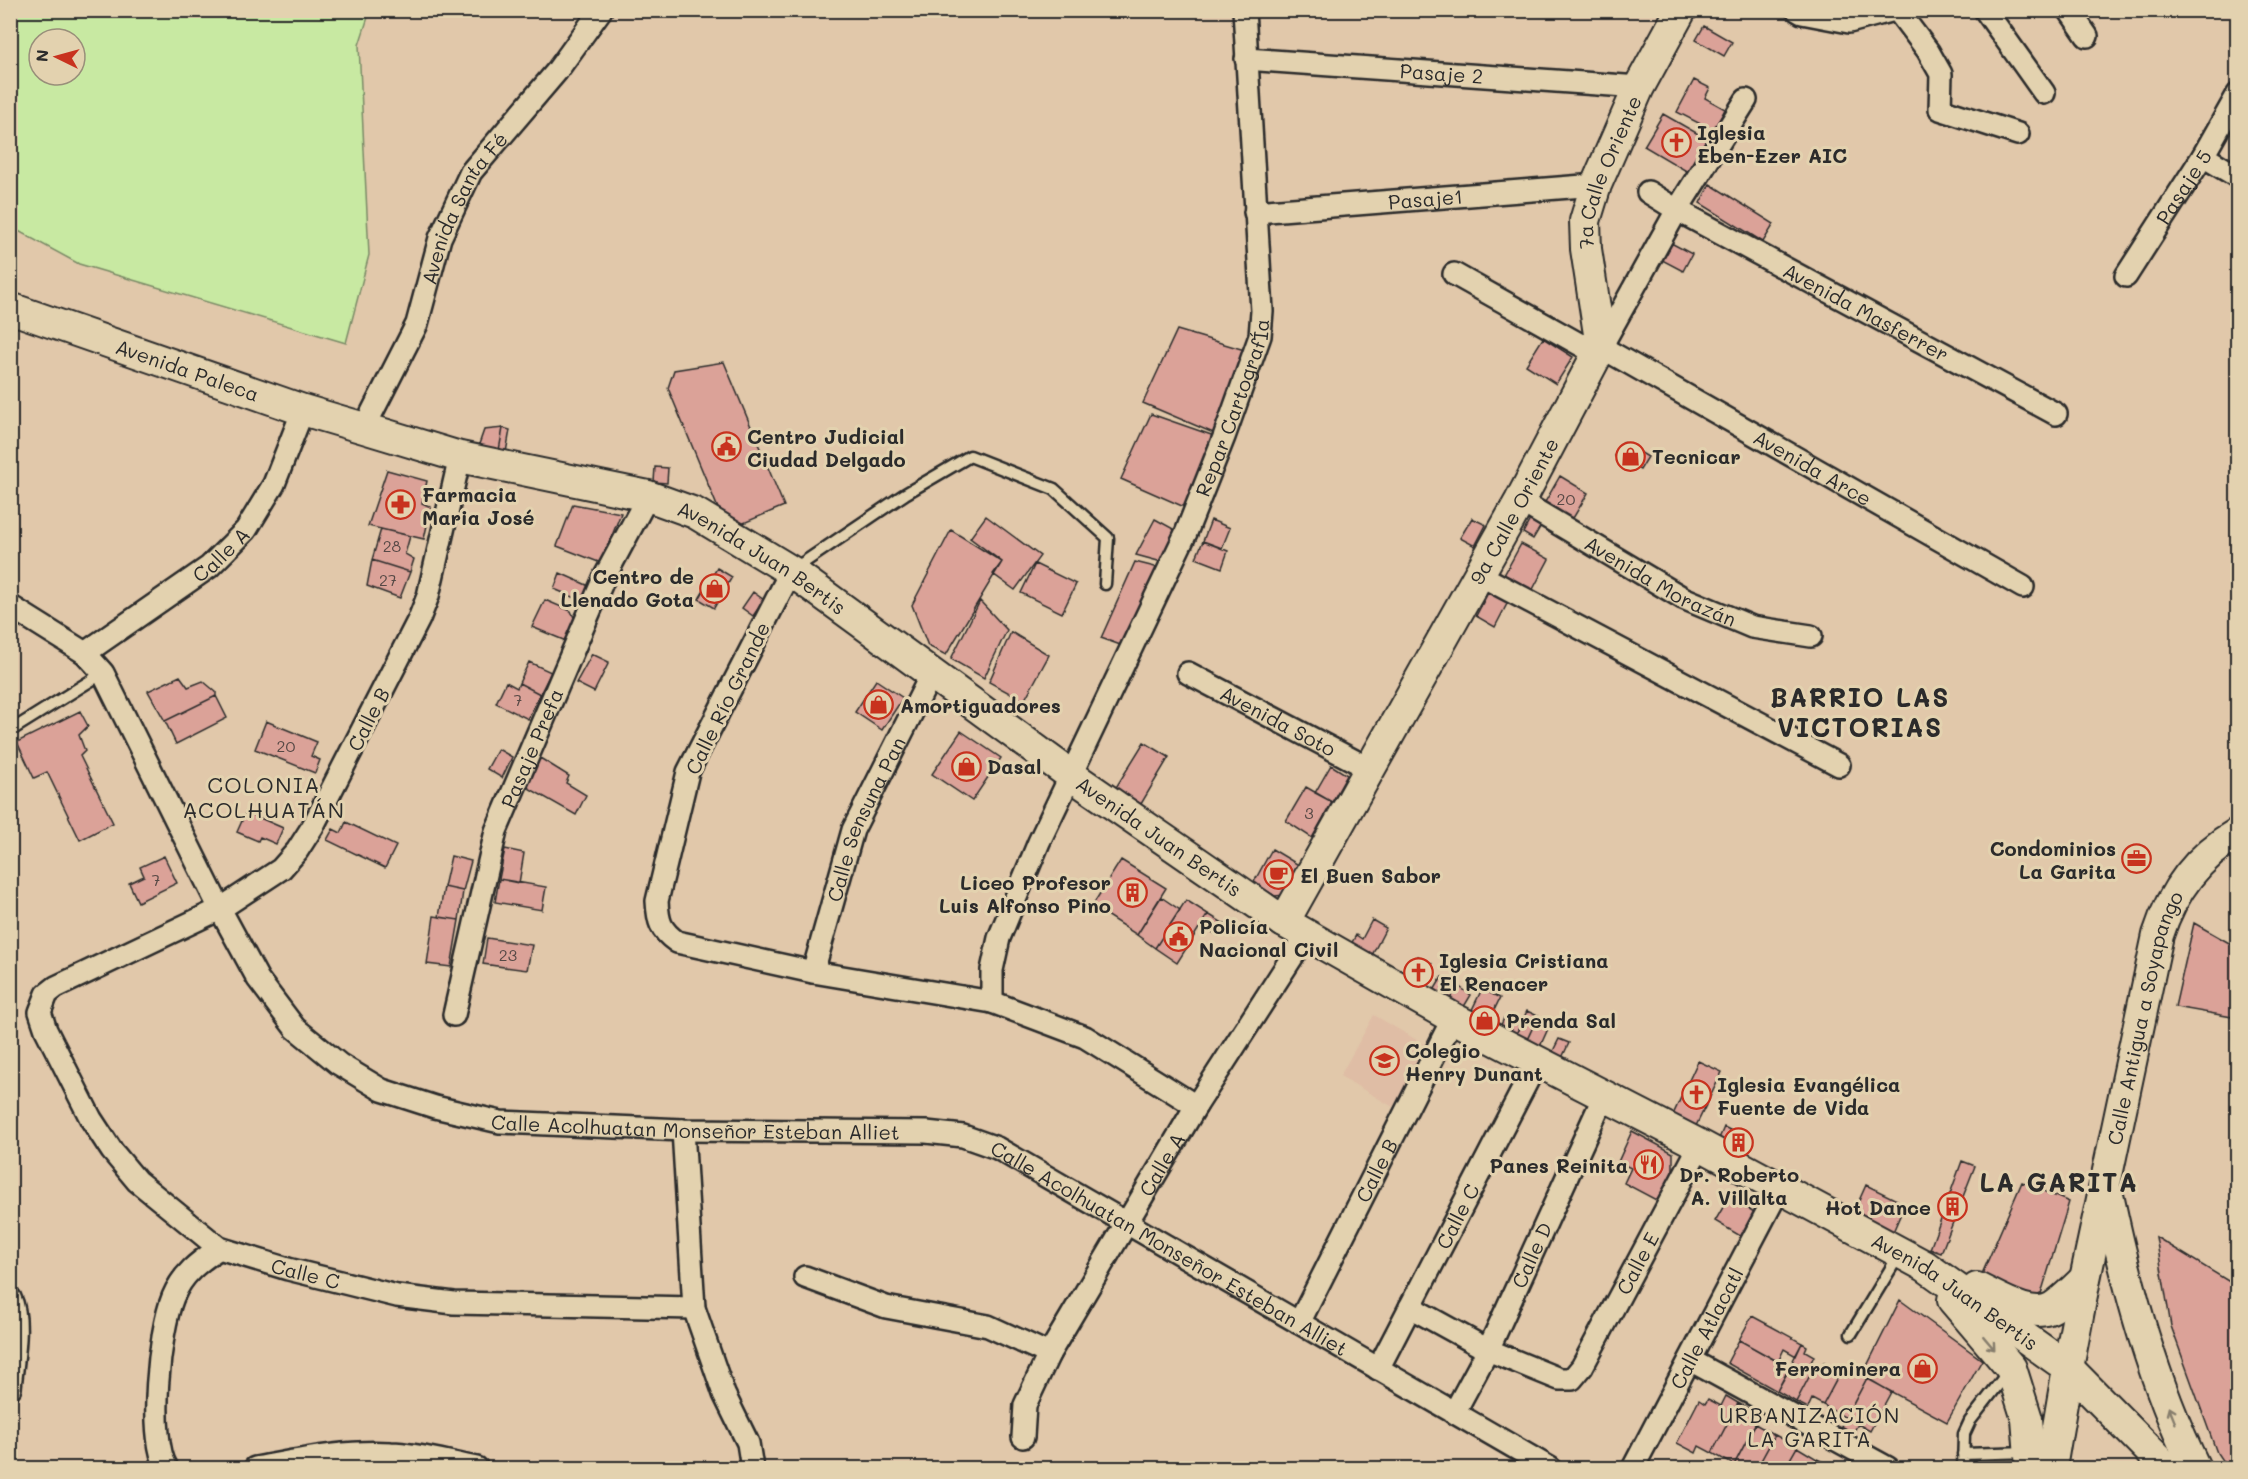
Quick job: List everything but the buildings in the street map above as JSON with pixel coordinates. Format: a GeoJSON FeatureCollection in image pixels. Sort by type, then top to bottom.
{"type":"FeatureCollection","features":[{"type":"Feature","properties":{"kind":"main road","name":"7a Calle Oriente"},"geometry":{"type":"LineString","coordinates":[[1599,350],[1586,249],[1585,221],[1596,185],[1639,87],[1681,10]]}},
{"type":"Feature","properties":{"kind":"main road","name":"Avenida Paleca"},"geometry":{"type":"LineString","coordinates":[[10,308],[303,410],[364,428]]}},
{"type":"Feature","properties":{"kind":"main road","name":"9a Calle Oriente"},"geometry":{"type":"LineString","coordinates":[[1295,928],[1370,769],[1520,501],[1599,350]]}},
{"type":"Feature","properties":{"kind":"main road","name":"Avenida Juan Bertis"},"geometry":{"type":"LineString","coordinates":[[364,428],[460,457],[648,496],[695,513],[791,572],[1072,776],[1295,928],[1453,1018],[1700,1145],[1912,1259],[2068,1368],[2167,1468]]}},
{"type":"Feature","properties":{"kind":"main road","name":"Calle Antigua a Soyapango"},"geometry":{"type":"LineString","coordinates":[[2037,1463],[2068,1368],[2158,935],[2165,912],[2186,878],[2202,860],[2238,834]]}},
{"type":"Feature","properties":{"kind":"main road"},"geometry":{"type":"LineString","coordinates":[[2106,1187],[2126,1276],[2152,1365],[2195,1468]]}},
{"type":"Feature","properties":{"kind":"main road"},"geometry":{"type":"LineString","coordinates":[[1912,1259],[2031,1312],[2044,1311],[2053,1307],[2085,1279]]}},
{"type":"Feature","properties":{"kind":"main road"},"geometry":{"type":"LineString","coordinates":[[1912,1259],[2011,1368],[2027,1419],[2037,1463]]}},
{"type":"Feature","properties":{"kind":"street","name":"Avenida Santa Fé"},"geometry":{"type":"LineString","coordinates":[[364,428],[417,324],[440,238],[471,172],[557,71],[601,10]]}},
{"type":"Feature","properties":{"kind":"street","name":"Repar CartografÍa"},"geometry":{"type":"LineString","coordinates":[[992,1002],[992,970],[999,938],[1039,842],[1186,533],[1224,438],[1260,336],[1262,311],[1244,10]]}},
{"type":"Feature","properties":{"kind":"street"},"geometry":{"type":"LineString","coordinates":[[1797,10],[1849,22],[1896,10],[1928,51],[1941,74],[1940,109],[2018,134]]}},
{"type":"Feature","properties":{"kind":"street"},"geometry":{"type":"LineString","coordinates":[[1984,10],[2044,93]]}},
{"type":"Feature","properties":{"kind":"street"},"geometry":{"type":"LineString","coordinates":[[2069,10],[2087,36]]}},
{"type":"Feature","properties":{"kind":"street","name":"Pasaje 2"},"geometry":{"type":"LineString","coordinates":[[1246,59],[1639,87]]}},
{"type":"Feature","properties":{"kind":"street","name":"Pasaje 5"},"geometry":{"type":"LineString","coordinates":[[2126,276],[2203,156],[2238,94]]}},
{"type":"Feature","properties":{"kind":"street","name":"9a Calle Oriente"},"geometry":{"type":"LineString","coordinates":[[1599,350],[1677,210],[1746,100]]}},
{"type":"Feature","properties":{"kind":"street"},"geometry":{"type":"LineString","coordinates":[[2203,156],[2238,177]]}},
{"type":"Feature","properties":{"kind":"street","name":"Pasaje1"},"geometry":{"type":"LineString","coordinates":[[1255,212],[1596,185]]}},
{"type":"Feature","properties":{"kind":"street","name":"Avenida Masferrer"},"geometry":{"type":"LineString","coordinates":[[1648,192],[1677,210],[2056,414]]}},
{"type":"Feature","properties":{"kind":"street","name":"Avenida Arce"},"geometry":{"type":"LineString","coordinates":[[1454,274],[1599,350],[2023,587]]}},
{"type":"Feature","properties":{"kind":"street","name":"Calle A"},"geometry":{"type":"LineString","coordinates":[[85,653],[208,567],[246,530],[274,484],[303,410]]}},
{"type":"Feature","properties":{"kind":"street","name":"Calle B"},"geometry":{"type":"LineString","coordinates":[[40,1012],[47,994],[56,987],[220,909],[281,869],[297,851],[314,826],[419,619],[428,596],[460,457]]}},
{"type":"Feature","properties":{"kind":"street","name":"Pasaje Prefa"},"geometry":{"type":"LineString","coordinates":[[454,1015],[496,831],[604,578],[648,496]]}},
{"type":"Feature","properties":{"kind":"street","name":"Avenida Morazán"},"geometry":{"type":"LineString","coordinates":[[1520,501],[1683,597],[1752,627],[1811,636]]}},
{"type":"Feature","properties":{"kind":"street","name":"Calle Río Grande"},"geometry":{"type":"LineString","coordinates":[[791,572],[688,772],[657,901],[657,916],[664,933],[677,942],[813,972]]}},
{"type":"Feature","properties":{"kind":"street"},"geometry":{"type":"LineString","coordinates":[[1479,574],[1839,765]]}},
{"type":"Feature","properties":{"kind":"street","name":"Calle Acolhuatan Monseñor Esteban Alliet"},"geometry":{"type":"LineString","coordinates":[[10,606],[85,653],[103,674],[220,909],[258,979],[295,1028],[339,1064],[382,1090],[435,1107],[500,1122],[683,1130],[926,1132],[963,1136],[997,1148],[1550,1468]]}},
{"type":"Feature","properties":{"kind":"street","name":"Calle Sensuna Pan"},"geometry":{"type":"LineString","coordinates":[[813,972],[853,830],[932,673]]}},
{"type":"Feature","properties":{"kind":"street","name":"Avenida Soto"},"geometry":{"type":"LineString","coordinates":[[1188,673],[1370,769]]}},
{"type":"Feature","properties":{"kind":"street","name":"Calle A"},"geometry":{"type":"LineString","coordinates":[[1023,1437],[1025,1405],[1049,1354],[1196,1106],[1295,928]]}},
{"type":"Feature","properties":{"kind":"street"},"geometry":{"type":"LineString","coordinates":[[813,972],[992,1002],[1085,1037],[1196,1106]]}},
{"type":"Feature","properties":{"kind":"street","name":"Calle C"},"geometry":{"type":"LineString","coordinates":[[40,1012],[46,1030],[91,1119],[112,1151],[137,1181],[219,1248],[288,1269],[397,1296],[454,1303],[694,1308]]}},
{"type":"Feature","properties":{"kind":"street","name":"Calle B"},"geometry":{"type":"LineString","coordinates":[[1299,1323],[1453,1018]]}},
{"type":"Feature","properties":{"kind":"street","name":"Calle C"},"geometry":{"type":"LineString","coordinates":[[1378,1369],[1537,1062]]}},
{"type":"Feature","properties":{"kind":"street","name":"Calle D"},"geometry":{"type":"LineString","coordinates":[[1454,1413],[1488,1350],[1604,1096]]}},
{"type":"Feature","properties":{"kind":"street"},"geometry":{"type":"LineString","coordinates":[[683,1130],[694,1308],[724,1394],[747,1443],[752,1468]]}},
{"type":"Feature","properties":{"kind":"street","name":"Calle E"},"geometry":{"type":"LineString","coordinates":[[1488,1350],[1559,1379],[1572,1379],[1582,1367],[1700,1145]]}},
{"type":"Feature","properties":{"kind":"street","name":"Calle Atlacatl"},"geometry":{"type":"LineString","coordinates":[[1633,1468],[1779,1189]]}},
{"type":"Feature","properties":{"kind":"street"},"geometry":{"type":"LineString","coordinates":[[167,1468],[159,1447],[159,1356],[168,1317],[173,1297],[190,1268],[219,1248]]}},
{"type":"Feature","properties":{"kind":"street"},"geometry":{"type":"LineString","coordinates":[[805,1277],[886,1307],[988,1326],[1049,1354]]}},
{"type":"Feature","properties":{"kind":"street"},"geometry":{"type":"LineString","coordinates":[[10,1298],[14,1306],[15,1324],[10,1388]]}},
{"type":"Feature","properties":{"kind":"street"},"geometry":{"type":"LineString","coordinates":[[1410,1307],[1488,1350]]}},
{"type":"Feature","properties":{"kind":"street"},"geometry":{"type":"LineString","coordinates":[[1690,1360],[1888,1468]]}},
{"type":"Feature","properties":{"kind":"street"},"geometry":{"type":"LineString","coordinates":[[255,1468],[333,1454],[362,1452],[401,1454],[477,1468]]}},
{"type":"Feature","properties":{"kind":"lane"},"geometry":{"type":"LineString","coordinates":[[791,572],[905,494],[970,456],[1054,489],[1108,538],[1105,584]]}},
{"type":"Feature","properties":{"kind":"lane"},"geometry":{"type":"LineString","coordinates":[[10,731],[103,674]]}},
{"type":"Feature","properties":{"kind":"lane"},"geometry":{"type":"LineString","coordinates":[[1851,1334],[1912,1259]]}},
{"type":"Feature","properties":{"kind":"lane"},"geometry":{"type":"LineString","coordinates":[[1963,1468],[1964,1434],[1970,1421],[2011,1368]]}},
{"type":"Feature","properties":{"kind":"lane"},"geometry":{"type":"LineString","coordinates":[[1963,1454],[2037,1463]]}},
{"type":"Feature","properties":{"kind":"shaded area","name":"Colegio Henry Dunant"},"geometry":{"type":"Polygon","coordinates":[[[1374,1015],[1427,1046],[1393,1107],[1340,1076],[1374,1015]]]}},
{"type":"Feature","properties":{"kind":"green space"},"geometry":{"type":"Polygon","coordinates":[[[10,11],[370,11],[359,45],[369,255],[346,343],[79,264],[11,227],[10,11]]]}},
{"type":"Feature","properties":{"kind":"place","name":"Iglesia Eben-Ezer AIC"},"geometry":{"type":"Point","coordinates":[1676,143]}},
{"type":"Feature","properties":{"kind":"place","name":"Centro Judicial Ciudad Delgado"},"geometry":{"type":"Point","coordinates":[726,447]}},
{"type":"Feature","properties":{"kind":"place","name":"Tecnicar"},"geometry":{"type":"Point","coordinates":[1631,456]}},
{"type":"Feature","properties":{"kind":"place","name":"Farmacia Maria José"},"geometry":{"type":"Point","coordinates":[401,505]}},
{"type":"Feature","properties":{"kind":"place","name":"Centro de Llenado Gota"},"geometry":{"type":"Point","coordinates":[715,588]}},
{"type":"Feature","properties":{"kind":"place","name":"Amortiguadores"},"geometry":{"type":"Point","coordinates":[879,705]}},
{"type":"Feature","properties":{"kind":"place","name":"Dasal"},"geometry":{"type":"Point","coordinates":[966,766]}},
{"type":"Feature","properties":{"kind":"place","name":"Condominios La Garita"},"geometry":{"type":"Point","coordinates":[2137,859]}},
{"type":"Feature","properties":{"kind":"place","name":"El Buen Sabor"},"geometry":{"type":"Point","coordinates":[1279,875]}},
{"type":"Feature","properties":{"kind":"place","name":"Liceo Profesor Luis Alfonso Pino"},"geometry":{"type":"Point","coordinates":[1132,893]}},
{"type":"Feature","properties":{"kind":"place","name":"Policía Nacional Civil"},"geometry":{"type":"Point","coordinates":[1178,937]}},
{"type":"Feature","properties":{"kind":"place","name":"Iglesia Cristiana El Renacer"},"geometry":{"type":"Point","coordinates":[1418,972]}},
{"type":"Feature","properties":{"kind":"place","name":"Prenda Sal"},"geometry":{"type":"Point","coordinates":[1485,1020]}},
{"type":"Feature","properties":{"kind":"place","name":"Colegio Henry Dunant"},"geometry":{"type":"Point","coordinates":[1384,1061]}},
{"type":"Feature","properties":{"kind":"place","name":"Iglesia Evangélica Fuente de Vida"},"geometry":{"type":"Point","coordinates":[1696,1095]}},
{"type":"Feature","properties":{"kind":"place","name":"Dr. Roberto A. Villalta"},"geometry":{"type":"Point","coordinates":[1739,1143]}},
{"type":"Feature","properties":{"kind":"place","name":"Panes Reinita"},"geometry":{"type":"Point","coordinates":[1649,1165]}},
{"type":"Feature","properties":{"kind":"place","name":"Hot Dance"},"geometry":{"type":"Point","coordinates":[1952,1207]}},
{"type":"Feature","properties":{"kind":"place","name":"Ferrominera"},"geometry":{"type":"Point","coordinates":[1922,1368]}},
{"type":"Feature","properties":{"kind":"district","name":"BARRIO LAS VICTORIAS"},"geometry":{"type":"Point","coordinates":[1860,712]}},
{"type":"Feature","properties":{"kind":"district","name":"COLONIA ACOLHUATÁN"},"geometry":{"type":"Point","coordinates":[264,796]}},
{"type":"Feature","properties":{"kind":"district","name":"LA GARITA"},"geometry":{"type":"Point","coordinates":[2059,1182]}},
{"type":"Feature","properties":{"kind":"district","name":"URBANIZACIÓN LA GARITA"},"geometry":{"type":"Point","coordinates":[1810,1426]}}]}
